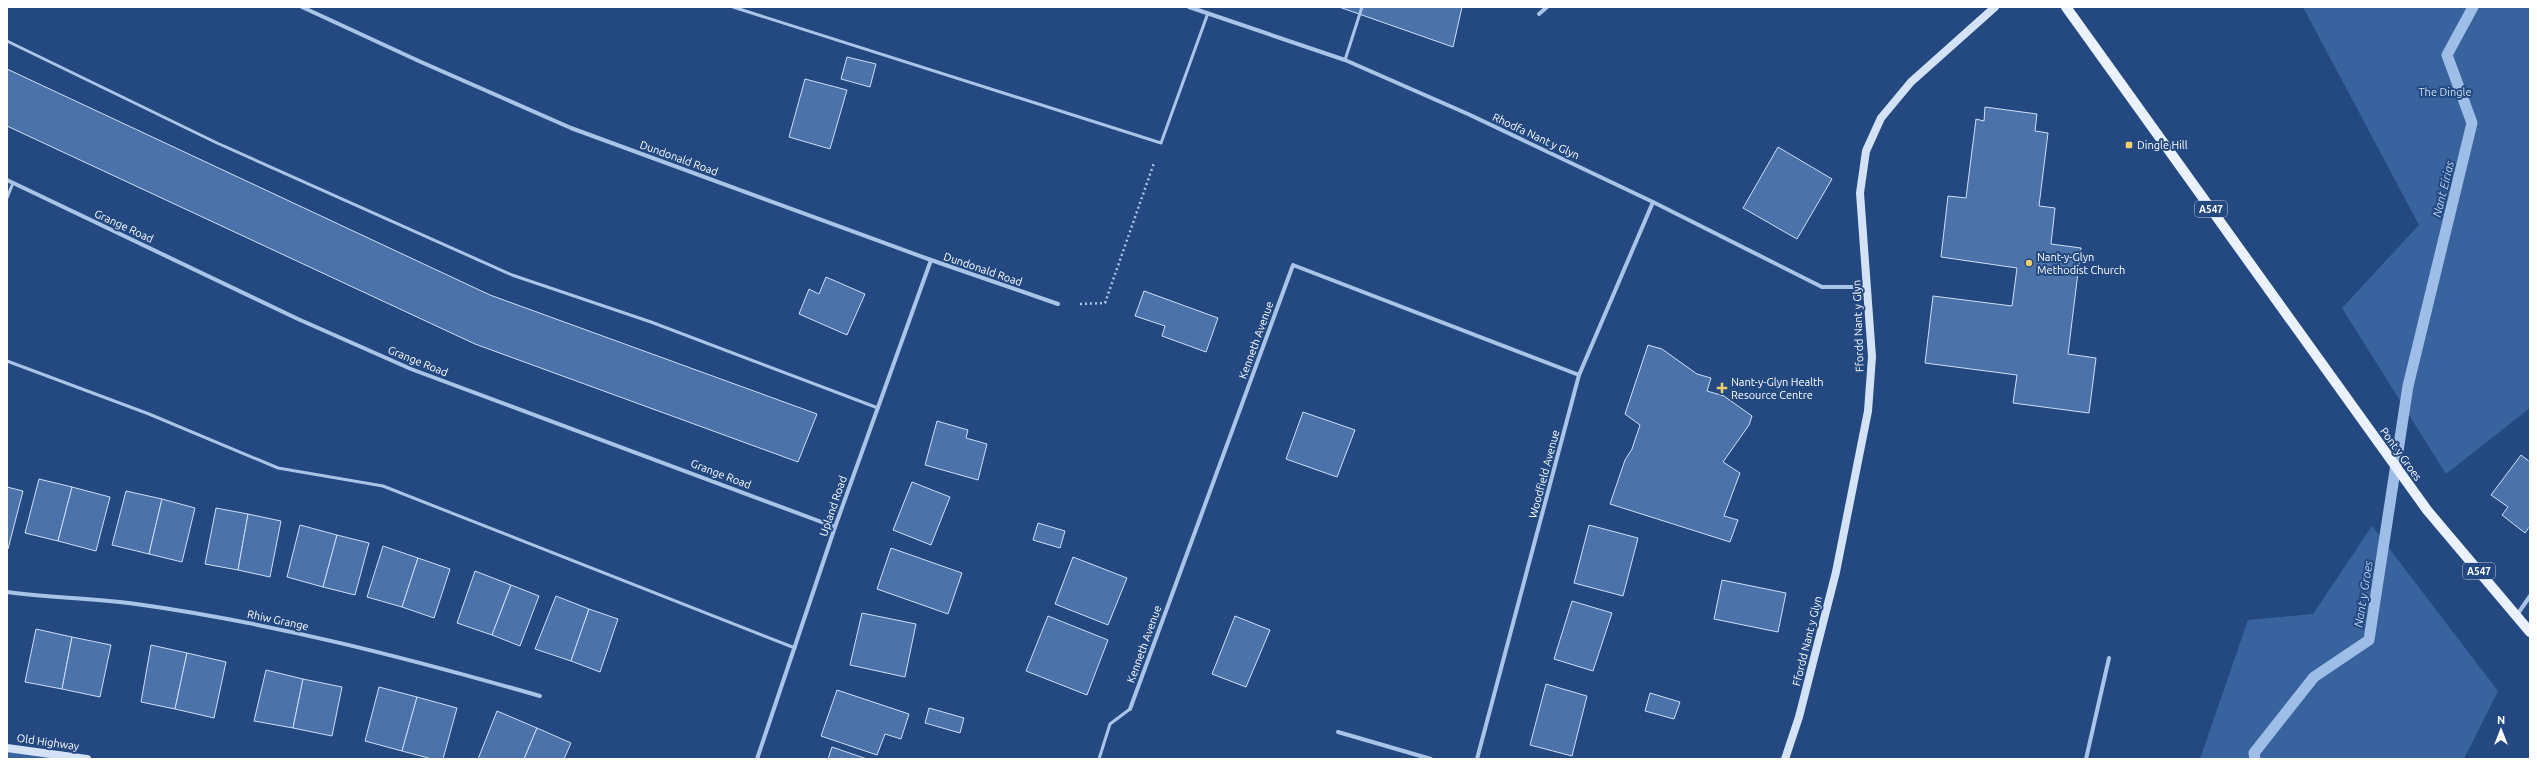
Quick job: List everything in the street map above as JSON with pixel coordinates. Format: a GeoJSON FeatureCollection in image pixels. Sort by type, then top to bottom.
{"type":"FeatureCollection","features":[{"type":"Feature","properties":{"kind":"main road","name":"Pont y Groes"},"geometry":{"type":"LineString","coordinates":[[2066,7],[2427,510],[2517,616]]}},
{"type":"Feature","properties":{"kind":"main road","name":"A547"},"geometry":{"type":"LineString","coordinates":[[2517,616],[2530,632]]}},
{"type":"Feature","properties":{"kind":"street","name":"Dundonald Road"},"geometry":{"type":"LineString","coordinates":[[302,7],[421,62],[571,128],[931,260],[1058,304]]}},
{"type":"Feature","properties":{"kind":"street","name":"Rhodfa Nant y Glyn"},"geometry":{"type":"LineString","coordinates":[[1189,7],[1346,60],[1468,114],[1653,202],[1822,287],[1868,287]]}},
{"type":"Feature","properties":{"kind":"street"},"geometry":{"type":"LineString","coordinates":[[1539,14],[1547,7]]}},
{"type":"Feature","properties":{"kind":"street","name":"Ffordd Nant y Glyn"},"geometry":{"type":"LineString","coordinates":[[1786,759],[1799,717],[1836,572],[1868,411],[1872,357],[1860,193],[1866,151],[1881,118],[1911,82],[1995,7]]}},
{"type":"Feature","properties":{"kind":"street","name":"Grange Road"},"geometry":{"type":"LineString","coordinates":[[7,180],[298,319],[411,368],[835,527]]}},
{"type":"Feature","properties":{"kind":"street","name":"Woodfield Avenue"},"geometry":{"type":"LineString","coordinates":[[1477,759],[1579,375],[1653,202]]}},
{"type":"Feature","properties":{"kind":"street","name":"Upland Road"},"geometry":{"type":"LineString","coordinates":[[756,759],[835,527],[931,260]]}},
{"type":"Feature","properties":{"kind":"street","name":"Kenneth Avenue"},"geometry":{"type":"LineString","coordinates":[[1130,709],[1293,265],[1579,375]]}},
{"type":"Feature","properties":{"kind":"street","name":"Rhiw Grange"},"geometry":{"type":"LineString","coordinates":[[7,592],[135,604],[262,625],[418,661],[540,696]]}},
{"type":"Feature","properties":{"kind":"street"},"geometry":{"type":"LineString","coordinates":[[2517,616],[2530,596]]}},
{"type":"Feature","properties":{"kind":"street"},"geometry":{"type":"LineString","coordinates":[[2086,759],[2109,658]]}},
{"type":"Feature","properties":{"kind":"street"},"geometry":{"type":"LineString","coordinates":[[1338,732],[1431,759]]}},
{"type":"Feature","properties":{"kind":"street","name":"Old Highway"},"geometry":{"type":"LineString","coordinates":[[7,748],[87,759]]}},
{"type":"Feature","properties":{"kind":"lane"},"geometry":{"type":"LineString","coordinates":[[733,7],[1161,143],[1208,13]]}},
{"type":"Feature","properties":{"kind":"lane"},"geometry":{"type":"LineString","coordinates":[[1346,60],[1362,7]]}},
{"type":"Feature","properties":{"kind":"lane"},"geometry":{"type":"LineString","coordinates":[[7,41],[217,143],[512,275],[651,322],[878,408]]}},
{"type":"Feature","properties":{"kind":"lane"},"geometry":{"type":"LineString","coordinates":[[7,198],[13,183]]}},
{"type":"Feature","properties":{"kind":"lane"},"geometry":{"type":"LineString","coordinates":[[7,361],[149,414],[278,468],[383,486],[794,648]]}},
{"type":"Feature","properties":{"kind":"lane"},"geometry":{"type":"LineString","coordinates":[[1099,759],[1110,724],[1130,709]]}},
{"type":"Feature","properties":{"kind":"path"},"geometry":{"type":"LineString","coordinates":[[1058,304],[1105,303],[1161,143]]}},
{"type":"Feature","properties":{"kind":"green space","name":"The Dingle"},"geometry":{"type":"Polygon","coordinates":[[[2303,7],[2530,7],[2530,408],[2446,474],[2342,308],[2419,225],[2303,7]]]}},
{"type":"Feature","properties":{"kind":"green space"},"geometry":{"type":"Polygon","coordinates":[[[2372,526],[2498,691],[2464,759],[2200,759],[2248,620],[2313,614],[2372,526]]]}},
{"type":"Feature","properties":{"kind":"green space"},"geometry":{"type":"Polygon","coordinates":[[[7,746],[92,759],[7,759],[7,746]]]}},
{"type":"Feature","properties":{"kind":"building"},"geometry":{"type":"Polygon","coordinates":[[[1339,7],[1462,7],[1453,47],[1339,7]]]}},
{"type":"Feature","properties":{"kind":"building"},"geometry":{"type":"Polygon","coordinates":[[[847,57],[876,64],[870,87],[841,79],[847,57]]]}},
{"type":"Feature","properties":{"kind":"building"},"geometry":{"type":"Polygon","coordinates":[[[7,69],[490,295],[817,414],[798,462],[475,344],[7,126],[7,69]]]}},
{"type":"Feature","properties":{"kind":"building"},"geometry":{"type":"Polygon","coordinates":[[[805,79],[847,90],[830,149],[789,137],[805,79]]]}},
{"type":"Feature","properties":{"kind":"building","name":"Nant-y-Glyn Methodist Church"},"geometry":{"type":"Polygon","coordinates":[[[1985,107],[2037,114],[2035,131],[2048,133],[2039,206],[2055,208],[2051,244],[2081,248],[2068,354],[2096,358],[2089,413],[2013,403],[2017,375],[1925,363],[1933,296],[2012,306],[2017,268],[1941,257],[1948,196],[1966,198],[1976,119],[1984,121],[1985,107]]]}},
{"type":"Feature","properties":{"kind":"building"},"geometry":{"type":"Polygon","coordinates":[[[1778,147],[1832,179],[1797,239],[1743,208],[1778,147]]]}},
{"type":"Feature","properties":{"kind":"building"},"geometry":{"type":"Polygon","coordinates":[[[826,277],[865,294],[847,335],[799,314],[809,289],[819,294],[826,277]]]}},
{"type":"Feature","properties":{"kind":"building"},"geometry":{"type":"Polygon","coordinates":[[[1144,291],[1218,318],[1206,352],[1162,336],[1165,326],[1135,316],[1144,291]]]}},
{"type":"Feature","properties":{"kind":"building"},"geometry":{"type":"Polygon","coordinates":[[[1648,345],[1662,349],[1697,374],[1711,378],[1707,391],[1724,396],[1752,416],[1749,425],[1723,462],[1740,473],[1724,516],[1738,520],[1730,542],[1610,504],[1625,460],[1632,449],[1640,425],[1625,414],[1648,345]]]}},
{"type":"Feature","properties":{"kind":"building"},"geometry":{"type":"Polygon","coordinates":[[[1303,412],[1355,430],[1337,477],[1286,459],[1303,412]]]}},
{"type":"Feature","properties":{"kind":"building"},"geometry":{"type":"Polygon","coordinates":[[[937,421],[968,430],[966,438],[987,444],[978,480],[925,465],[937,421]]]}},
{"type":"Feature","properties":{"kind":"building"},"geometry":{"type":"Polygon","coordinates":[[[2521,455],[2530,462],[2530,526],[2525,533],[2502,515],[2508,507],[2491,495],[2521,455]]]}},
{"type":"Feature","properties":{"kind":"building"},"geometry":{"type":"Polygon","coordinates":[[[39,479],[72,487],[58,541],[25,533],[39,479]]]}},
{"type":"Feature","properties":{"kind":"building"},"geometry":{"type":"Polygon","coordinates":[[[912,482],[950,497],[931,545],[893,530],[912,482]]]}},
{"type":"Feature","properties":{"kind":"building"},"geometry":{"type":"Polygon","coordinates":[[[7,487],[23,491],[8,549],[7,549],[7,487]]]}},
{"type":"Feature","properties":{"kind":"building"},"geometry":{"type":"Polygon","coordinates":[[[72,487],[110,497],[96,551],[58,541],[72,487]]]}},
{"type":"Feature","properties":{"kind":"building"},"geometry":{"type":"Polygon","coordinates":[[[126,491],[162,499],[149,554],[112,545],[126,491]]]}},
{"type":"Feature","properties":{"kind":"building"},"geometry":{"type":"Polygon","coordinates":[[[162,499],[195,508],[182,562],[149,554],[162,499]]]}},
{"type":"Feature","properties":{"kind":"building"},"geometry":{"type":"Polygon","coordinates":[[[216,508],[248,514],[238,570],[205,564],[216,508]]]}},
{"type":"Feature","properties":{"kind":"building"},"geometry":{"type":"Polygon","coordinates":[[[248,514],[281,521],[270,577],[238,570],[248,514]]]}},
{"type":"Feature","properties":{"kind":"building"},"geometry":{"type":"Polygon","coordinates":[[[1038,523],[1065,531],[1060,548],[1033,540],[1038,523]]]}},
{"type":"Feature","properties":{"kind":"building"},"geometry":{"type":"Polygon","coordinates":[[[300,525],[337,535],[323,587],[287,577],[300,525]]]}},
{"type":"Feature","properties":{"kind":"building"},"geometry":{"type":"Polygon","coordinates":[[[1589,525],[1638,538],[1623,596],[1574,583],[1589,525]]]}},
{"type":"Feature","properties":{"kind":"building"},"geometry":{"type":"Polygon","coordinates":[[[337,535],[369,543],[355,595],[323,587],[337,535]]]}},
{"type":"Feature","properties":{"kind":"building"},"geometry":{"type":"Polygon","coordinates":[[[383,546],[418,558],[402,607],[367,597],[383,546]]]}},
{"type":"Feature","properties":{"kind":"building"},"geometry":{"type":"Polygon","coordinates":[[[891,548],[962,573],[948,614],[877,589],[891,548]]]}},
{"type":"Feature","properties":{"kind":"building"},"geometry":{"type":"Polygon","coordinates":[[[1073,557],[1127,578],[1108,625],[1055,604],[1073,557]]]}},
{"type":"Feature","properties":{"kind":"building"},"geometry":{"type":"Polygon","coordinates":[[[418,558],[450,569],[434,618],[402,607],[418,558]]]}},
{"type":"Feature","properties":{"kind":"building"},"geometry":{"type":"Polygon","coordinates":[[[475,571],[511,585],[492,635],[457,623],[475,571]]]}},
{"type":"Feature","properties":{"kind":"building"},"geometry":{"type":"Polygon","coordinates":[[[1722,580],[1786,593],[1778,632],[1714,619],[1722,580]]]}},
{"type":"Feature","properties":{"kind":"building"},"geometry":{"type":"Polygon","coordinates":[[[511,585],[539,596],[520,646],[492,635],[511,585]]]}},
{"type":"Feature","properties":{"kind":"building"},"geometry":{"type":"Polygon","coordinates":[[[556,596],[589,609],[571,661],[535,649],[556,596]]]}},
{"type":"Feature","properties":{"kind":"building"},"geometry":{"type":"Polygon","coordinates":[[[1572,601],[1612,613],[1593,671],[1554,659],[1572,601]]]}},
{"type":"Feature","properties":{"kind":"building"},"geometry":{"type":"Polygon","coordinates":[[[589,609],[618,619],[600,672],[571,661],[589,609]]]}},
{"type":"Feature","properties":{"kind":"building"},"geometry":{"type":"Polygon","coordinates":[[[862,613],[916,624],[905,677],[850,665],[862,613]]]}},
{"type":"Feature","properties":{"kind":"building"},"geometry":{"type":"Polygon","coordinates":[[[1048,616],[1108,640],[1087,695],[1026,671],[1048,616]]]}},
{"type":"Feature","properties":{"kind":"building"},"geometry":{"type":"Polygon","coordinates":[[[1235,616],[1270,630],[1246,687],[1212,674],[1235,616]]]}},
{"type":"Feature","properties":{"kind":"building"},"geometry":{"type":"Polygon","coordinates":[[[36,629],[72,637],[62,689],[25,682],[36,629]]]}},
{"type":"Feature","properties":{"kind":"building"},"geometry":{"type":"Polygon","coordinates":[[[72,637],[111,645],[100,697],[62,689],[72,637]]]}},
{"type":"Feature","properties":{"kind":"building"},"geometry":{"type":"Polygon","coordinates":[[[151,645],[187,653],[175,709],[141,702],[151,645]]]}},
{"type":"Feature","properties":{"kind":"building"},"geometry":{"type":"Polygon","coordinates":[[[187,653],[226,662],[214,718],[175,709],[187,653]]]}},
{"type":"Feature","properties":{"kind":"building"},"geometry":{"type":"Polygon","coordinates":[[[266,670],[303,679],[293,728],[254,721],[266,670]]]}},
{"type":"Feature","properties":{"kind":"building"},"geometry":{"type":"Polygon","coordinates":[[[303,679],[342,687],[332,736],[293,728],[303,679]]]}},
{"type":"Feature","properties":{"kind":"building"},"geometry":{"type":"Polygon","coordinates":[[[1546,684],[1587,696],[1572,756],[1530,745],[1546,684]]]}},
{"type":"Feature","properties":{"kind":"building"},"geometry":{"type":"Polygon","coordinates":[[[379,687],[417,697],[402,751],[365,741],[379,687]]]}},
{"type":"Feature","properties":{"kind":"building"},"geometry":{"type":"Polygon","coordinates":[[[837,690],[909,714],[901,739],[885,734],[877,755],[821,736],[837,690]]]}},
{"type":"Feature","properties":{"kind":"building"},"geometry":{"type":"Polygon","coordinates":[[[1650,693],[1680,702],[1674,719],[1645,711],[1650,693]]]}},
{"type":"Feature","properties":{"kind":"building"},"geometry":{"type":"Polygon","coordinates":[[[417,697],[457,708],[443,759],[432,759],[402,751],[417,697]]]}},
{"type":"Feature","properties":{"kind":"building"},"geometry":{"type":"Polygon","coordinates":[[[929,708],[964,718],[960,733],[925,723],[929,708]]]}},
{"type":"Feature","properties":{"kind":"building"},"geometry":{"type":"Polygon","coordinates":[[[497,711],[537,728],[524,759],[478,759],[497,711]]]}},
{"type":"Feature","properties":{"kind":"building"},"geometry":{"type":"Polygon","coordinates":[[[537,728],[571,743],[564,759],[524,759],[537,728]]]}},
{"type":"Feature","properties":{"kind":"building"},"geometry":{"type":"Polygon","coordinates":[[[832,747],[867,759],[828,759],[832,747]]]}},
{"type":"Feature","properties":{"kind":"waterway","name":"Nant y Groes"},"geometry":{"type":"LineString","coordinates":[[2255,759],[2254,753],[2314,677],[2369,640],[2408,386],[2472,123],[2447,55],[2473,7]]}},
{"type":"Feature","properties":{"kind":"place","name":"Dingle Hill"},"geometry":{"type":"Point","coordinates":[2129,145]}},
{"type":"Feature","properties":{"kind":"place","name":"Nant-y-Glyn Methodist Church"},"geometry":{"type":"Point","coordinates":[2029,263]}},
{"type":"Feature","properties":{"kind":"place","name":"Nant-y-Glyn Health Resource Centre"},"geometry":{"type":"Point","coordinates":[1722,388]}},
{"type":"Feature","properties":{"kind":"water label","name":"Nant Eirias"},"geometry":{"type":"Point","coordinates":[2443,189]}}]}
